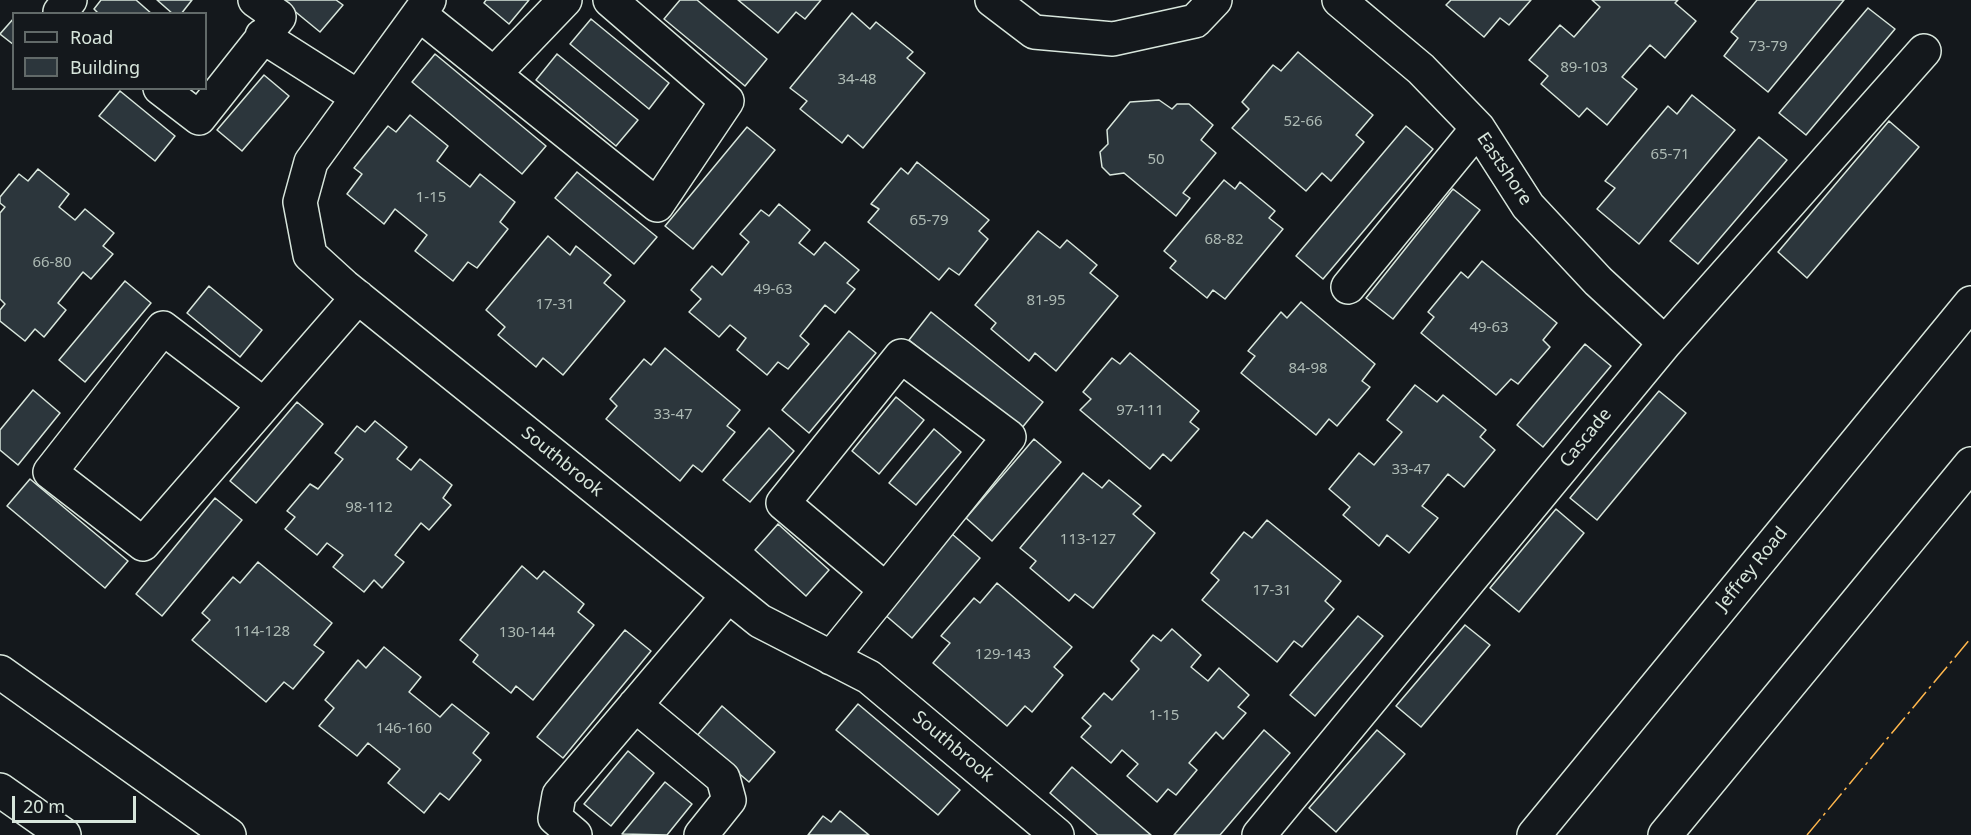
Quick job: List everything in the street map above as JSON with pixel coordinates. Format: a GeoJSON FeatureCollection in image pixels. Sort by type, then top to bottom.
{"type":"FeatureCollection","features":[{"type":"Feature","properties":{"kind":"street"},"geometry":{"type":"LineString","coordinates":[[60,12],[70,0]]}},
{"type":"Feature","properties":{"kind":"street"},"geometry":{"type":"LineString","coordinates":[[163,90],[199,118],[279,17],[255,0]]}},
{"type":"Feature","properties":{"kind":"street"},"geometry":{"type":"LineString","coordinates":[[494,74],[565,0]]}},
{"type":"Feature","properties":{"kind":"street"},"geometry":{"type":"LineString","coordinates":[[424,7],[494,74],[657,205],[727,101],[610,0]]}},
{"type":"Feature","properties":{"kind":"street"},"geometry":{"type":"LineString","coordinates":[[992,0],[1034,32],[1113,39],[1194,21],[1215,0]]}},
{"type":"Feature","properties":{"kind":"street","name":"Eastshore"},"geometry":{"type":"LineString","coordinates":[[1339,0],[1421,69],[1478,128],[1528,206],[1598,281],[1665,342]]}},
{"type":"Feature","properties":{"kind":"street","name":"Southbrook"},"geometry":{"type":"LineString","coordinates":[[424,7],[311,162],[300,202],[310,255],[358,297],[760,621],[868,677],[1057,835]]}},
{"type":"Feature","properties":{"kind":"street"},"geometry":{"type":"LineString","coordinates":[[262,36],[358,98]]}},
{"type":"Feature","properties":{"kind":"street","name":"Cascade"},"geometry":{"type":"LineString","coordinates":[[1259,835],[1665,342],[1924,51]]}},
{"type":"Feature","properties":{"kind":"street"},"geometry":{"type":"LineString","coordinates":[[1348,287],[1478,128]]}},
{"type":"Feature","properties":{"kind":"street"},"geometry":{"type":"LineString","coordinates":[[264,405],[163,328],[50,472],[143,544],[264,405],[358,297]]}},
{"type":"Feature","properties":{"kind":"street","name":"Jeffrey Road"},"geometry":{"type":"LineString","coordinates":[[1534,835],[1971,303]]}},
{"type":"Feature","properties":{"kind":"street"},"geometry":{"type":"LineString","coordinates":[[831,658],[886,590],[1009,436],[901,356],[783,503],[886,590]]}},
{"type":"Feature","properties":{"kind":"street"},"geometry":{"type":"LineString","coordinates":[[1665,835],[1971,464]]}},
{"type":"Feature","properties":{"kind":"street"},"geometry":{"type":"LineString","coordinates":[[575,835],[555,818],[559,795],[728,596]]}},
{"type":"Feature","properties":{"kind":"street"},"geometry":{"type":"LineString","coordinates":[[0,672],[229,835]]}},
{"type":"Feature","properties":{"kind":"street"},"geometry":{"type":"LineString","coordinates":[[635,705],[723,778],[729,800],[701,835]]}},
{"type":"Feature","properties":{"kind":"street"},"geometry":{"type":"LineString","coordinates":[[0,790],[64,835]]}},
{"type":"Feature","properties":{"kind":"building"},"geometry":{"type":"Polygon","coordinates":[[[101,0],[136,0],[150,12],[97,12],[94,9],[101,0]]]}},
{"type":"Feature","properties":{"kind":"building"},"geometry":{"type":"Polygon","coordinates":[[[157,0],[192,0],[183,12],[171,12],[157,0]]]}},
{"type":"Feature","properties":{"kind":"building"},"geometry":{"type":"Polygon","coordinates":[[[281,0],[336,0],[343,5],[320,32],[281,0]]]}},
{"type":"Feature","properties":{"kind":"building"},"geometry":{"type":"Polygon","coordinates":[[[486,0],[529,0],[509,24],[484,3],[486,0]]]}},
{"type":"Feature","properties":{"kind":"building"},"geometry":{"type":"Polygon","coordinates":[[[680,0],[697,0],[767,59],[745,86],[664,19],[680,0]]]}},
{"type":"Feature","properties":{"kind":"building"},"geometry":{"type":"Polygon","coordinates":[[[738,0],[821,0],[805,19],[796,12],[778,33],[738,0]]]}},
{"type":"Feature","properties":{"kind":"building"},"geometry":{"type":"Polygon","coordinates":[[[1451,0],[1531,0],[1509,25],[1500,18],[1484,37],[1446,5],[1451,0]]]}},
{"type":"Feature","properties":{"kind":"building"},"geometry":{"type":"Polygon","coordinates":[[[1592,0],[1678,0],[1675,3],[1696,21],[1665,58],[1650,45],[1622,77],[1637,89],[1607,125],[1587,108],[1579,117],[1541,84],[1548,76],[1529,60],[1560,25],[1574,37],[1600,7],[1592,0]]]}},
{"type":"Feature","properties":{"kind":"building"},"geometry":{"type":"Polygon","coordinates":[[[1757,0],[1844,0],[1768,92],[1724,56],[1738,38],[1731,32],[1757,0]]]}},
{"type":"Feature","properties":{"kind":"building"},"geometry":{"type":"Polygon","coordinates":[[[1868,8],[1895,29],[1806,135],[1779,113],[1868,8]]]}},
{"type":"Feature","properties":{"kind":"building"},"geometry":{"type":"Polygon","coordinates":[[[852,13],[870,29],[876,22],[913,52],[907,58],[925,73],[863,148],[848,135],[842,143],[800,109],[807,101],[790,88],[852,13]]]}},
{"type":"Feature","properties":{"kind":"building"},"geometry":{"type":"Polygon","coordinates":[[[591,19],[669,83],[649,109],[570,44],[591,19]]]}},
{"type":"Feature","properties":{"kind":"building"},"geometry":{"type":"Polygon","coordinates":[[[12,20],[12,43],[0,34],[12,20]]]}},
{"type":"Feature","properties":{"kind":"building"},"geometry":{"type":"Polygon","coordinates":[[[1298,52],[1373,115],[1356,135],[1364,142],[1331,181],[1322,173],[1306,191],[1232,128],[1249,109],[1242,102],[1273,65],[1281,71],[1298,52]]]}},
{"type":"Feature","properties":{"kind":"building"},"geometry":{"type":"Polygon","coordinates":[[[435,54],[546,146],[522,174],[412,82],[435,54]]]}},
{"type":"Feature","properties":{"kind":"building"},"geometry":{"type":"Polygon","coordinates":[[[557,54],[638,120],[616,146],[536,80],[557,54]]]}},
{"type":"Feature","properties":{"kind":"building"},"geometry":{"type":"Polygon","coordinates":[[[264,75],[289,96],[242,151],[217,130],[264,75]]]}},
{"type":"Feature","properties":{"kind":"building"},"geometry":{"type":"Polygon","coordinates":[[[120,91],[175,136],[155,161],[99,116],[120,91]]]}},
{"type":"Feature","properties":{"kind":"building"},"geometry":{"type":"Polygon","coordinates":[[[1692,95],[1735,130],[1639,244],[1597,209],[1615,188],[1605,181],[1668,106],[1677,114],[1692,95]]]}},
{"type":"Feature","properties":{"kind":"building"},"geometry":{"type":"Polygon","coordinates":[[[1159,100],[1172,109],[1177,104],[1189,104],[1213,125],[1201,140],[1216,153],[1183,193],[1190,198],[1176,216],[1124,173],[1110,175],[1102,167],[1100,152],[1108,144],[1107,130],[1130,102],[1159,100]]]}},
{"type":"Feature","properties":{"kind":"building"},"geometry":{"type":"Polygon","coordinates":[[[410,115],[448,146],[437,161],[470,187],[480,174],[515,202],[500,222],[508,229],[477,268],[468,262],[453,281],[415,251],[427,235],[395,209],[384,224],[347,194],[362,174],[354,168],[388,126],[396,132],[410,115]]]}},
{"type":"Feature","properties":{"kind":"building"},"geometry":{"type":"Polygon","coordinates":[[[1889,121],[1919,147],[1807,278],[1778,252],[1889,121]]]}},
{"type":"Feature","properties":{"kind":"building"},"geometry":{"type":"Polygon","coordinates":[[[1406,126],[1433,149],[1323,279],[1296,256],[1406,126]]]}},
{"type":"Feature","properties":{"kind":"building"},"geometry":{"type":"Polygon","coordinates":[[[747,127],[775,150],[693,249],[665,226],[747,127]]]}},
{"type":"Feature","properties":{"kind":"building"},"geometry":{"type":"Polygon","coordinates":[[[1759,137],[1787,160],[1698,264],[1670,241],[1759,137]]]}},
{"type":"Feature","properties":{"kind":"building"},"geometry":{"type":"Polygon","coordinates":[[[917,162],[989,220],[979,231],[988,239],[959,275],[949,268],[939,280],[868,222],[879,209],[871,204],[901,168],[908,174],[917,162]]]}},
{"type":"Feature","properties":{"kind":"building"},"geometry":{"type":"Polygon","coordinates":[[[38,169],[69,194],[59,207],[75,220],[85,209],[114,233],[103,246],[113,254],[91,279],[83,272],[58,303],[66,310],[44,337],[35,329],[25,341],[0,321],[0,310],[5,304],[0,299],[0,213],[5,207],[0,203],[0,197],[19,174],[28,181],[38,169]]]}},
{"type":"Feature","properties":{"kind":"building"},"geometry":{"type":"Polygon","coordinates":[[[577,172],[657,237],[634,264],[555,198],[577,172]]]}},
{"type":"Feature","properties":{"kind":"building"},"geometry":{"type":"Polygon","coordinates":[[[1224,180],[1235,189],[1240,182],[1275,211],[1269,218],[1283,229],[1225,299],[1213,290],[1207,298],[1170,268],[1176,261],[1164,251],[1224,180]]]}},
{"type":"Feature","properties":{"kind":"building"},"geometry":{"type":"Polygon","coordinates":[[[1453,189],[1480,210],[1393,319],[1366,298],[1453,189]]]}},
{"type":"Feature","properties":{"kind":"building"},"geometry":{"type":"Polygon","coordinates":[[[779,204],[810,230],[799,243],[814,255],[825,242],[859,270],[847,283],[855,289],[835,313],[825,305],[800,336],[809,344],[788,369],[778,362],[767,375],[737,350],[746,338],[730,325],[719,337],[689,312],[701,299],[691,290],[712,266],[722,275],[749,242],[740,234],[761,210],[769,216],[779,204]]]}},
{"type":"Feature","properties":{"kind":"building"},"geometry":{"type":"Polygon","coordinates":[[[1038,231],[1060,248],[1067,240],[1097,265],[1090,273],[1118,296],[1056,371],[1035,353],[1029,361],[991,329],[996,323],[975,305],[1038,231]]]}},
{"type":"Feature","properties":{"kind":"building"},"geometry":{"type":"Polygon","coordinates":[[[548,236],[570,255],[576,246],[611,275],[604,283],[625,301],[563,375],[543,358],[536,367],[498,335],[505,327],[486,310],[548,236]]]}},
{"type":"Feature","properties":{"kind":"building"},"geometry":{"type":"Polygon","coordinates":[[[1482,261],[1557,323],[1543,340],[1550,347],[1518,384],[1511,379],[1496,395],[1421,333],[1434,317],[1428,312],[1461,272],[1468,278],[1482,261]]]}},
{"type":"Feature","properties":{"kind":"building"},"geometry":{"type":"Polygon","coordinates":[[[125,281],[151,303],[85,382],[59,360],[125,281]]]}},
{"type":"Feature","properties":{"kind":"building"},"geometry":{"type":"Polygon","coordinates":[[[209,286],[262,330],[240,357],[187,313],[209,286]]]}},
{"type":"Feature","properties":{"kind":"building"},"geometry":{"type":"Polygon","coordinates":[[[1301,302],[1375,364],[1362,381],[1370,387],[1337,426],[1329,419],[1316,435],[1241,373],[1255,356],[1248,351],[1281,312],[1287,318],[1301,302]]]}},
{"type":"Feature","properties":{"kind":"building"},"geometry":{"type":"Polygon","coordinates":[[[931,312],[1043,402],[1021,429],[909,340],[931,312]]]}},
{"type":"Feature","properties":{"kind":"building"},"geometry":{"type":"Polygon","coordinates":[[[849,331],[876,353],[809,433],[782,410],[849,331]]]}},
{"type":"Feature","properties":{"kind":"building"},"geometry":{"type":"Polygon","coordinates":[[[1585,344],[1611,366],[1543,447],[1517,425],[1585,344]]]}},
{"type":"Feature","properties":{"kind":"building"},"geometry":{"type":"Polygon","coordinates":[[[665,348],[740,410],[727,426],[735,432],[702,472],[693,465],[680,481],[606,419],[617,406],[610,399],[644,359],[651,365],[665,348]]]}},
{"type":"Feature","properties":{"kind":"building"},"geometry":{"type":"Polygon","coordinates":[[[1130,353],[1199,411],[1190,422],[1199,429],[1171,461],[1163,454],[1150,469],[1080,410],[1091,399],[1083,392],[1112,358],[1120,364],[1130,353]]]}},
{"type":"Feature","properties":{"kind":"building"},"geometry":{"type":"Polygon","coordinates":[[[1415,385],[1437,402],[1443,395],[1486,430],[1480,437],[1495,450],[1464,487],[1448,474],[1422,506],[1438,518],[1409,553],[1387,535],[1379,546],[1343,515],[1350,507],[1329,489],[1359,453],[1374,465],[1402,432],[1387,420],[1415,385]]]}},
{"type":"Feature","properties":{"kind":"building"},"geometry":{"type":"Polygon","coordinates":[[[33,390],[60,413],[18,465],[0,450],[0,430],[33,390]]]}},
{"type":"Feature","properties":{"kind":"building"},"geometry":{"type":"Polygon","coordinates":[[[1659,391],[1686,413],[1597,520],[1570,498],[1659,391]]]}},
{"type":"Feature","properties":{"kind":"building"},"geometry":{"type":"Polygon","coordinates":[[[896,397],[924,420],[879,474],[852,451],[896,397]]]}},
{"type":"Feature","properties":{"kind":"building"},"geometry":{"type":"Polygon","coordinates":[[[297,402],[323,424],[256,503],[230,481],[297,402]]]}},
{"type":"Feature","properties":{"kind":"building"},"geometry":{"type":"Polygon","coordinates":[[[375,421],[407,447],[397,459],[411,470],[420,459],[452,485],[443,498],[451,505],[429,530],[421,523],[395,555],[404,562],[382,588],[374,580],[364,592],[333,567],[343,555],[327,543],[317,555],[285,529],[295,517],[287,511],[310,484],[318,489],[343,459],[335,453],[357,426],[365,432],[375,421]]]}},
{"type":"Feature","properties":{"kind":"building"},"geometry":{"type":"Polygon","coordinates":[[[769,428],[794,451],[750,502],[723,480],[769,428]]]}},
{"type":"Feature","properties":{"kind":"building"},"geometry":{"type":"Polygon","coordinates":[[[934,429],[961,452],[916,505],[889,483],[934,429]]]}},
{"type":"Feature","properties":{"kind":"building"},"geometry":{"type":"Polygon","coordinates":[[[1034,439],[1061,462],[992,541],[966,518],[1034,439]]]}},
{"type":"Feature","properties":{"kind":"building"},"geometry":{"type":"Polygon","coordinates":[[[1083,473],[1102,488],[1109,480],[1141,506],[1133,514],[1155,533],[1093,608],[1075,594],[1069,601],[1030,568],[1036,561],[1020,548],[1083,473]]]}},
{"type":"Feature","properties":{"kind":"building"},"geometry":{"type":"Polygon","coordinates":[[[30,479],[128,561],[105,588],[7,506],[30,479]]]}},
{"type":"Feature","properties":{"kind":"building"},"geometry":{"type":"Polygon","coordinates":[[[215,498],[242,520],[162,616],[136,594],[215,498]]]}},
{"type":"Feature","properties":{"kind":"building"},"geometry":{"type":"Polygon","coordinates":[[[1556,509],[1584,533],[1519,612],[1490,588],[1556,509]]]}},
{"type":"Feature","properties":{"kind":"building"},"geometry":{"type":"Polygon","coordinates":[[[1267,520],[1341,581],[1325,601],[1334,609],[1302,647],[1294,641],[1277,662],[1202,600],[1219,580],[1211,573],[1244,532],[1252,538],[1267,520]]]}},
{"type":"Feature","properties":{"kind":"building"},"geometry":{"type":"Polygon","coordinates":[[[778,524],[829,570],[806,596],[755,550],[778,524]]]}},
{"type":"Feature","properties":{"kind":"building"},"geometry":{"type":"Polygon","coordinates":[[[952,534],[980,558],[912,638],[884,614],[952,534]]]}},
{"type":"Feature","properties":{"kind":"building"},"geometry":{"type":"Polygon","coordinates":[[[258,562],[332,623],[314,645],[324,652],[293,689],[284,682],[266,702],[192,640],[210,620],[202,613],[233,577],[240,583],[258,562]]]}},
{"type":"Feature","properties":{"kind":"building"},"geometry":{"type":"Polygon","coordinates":[[[522,566],[537,579],[544,571],[584,604],[578,612],[594,625],[533,700],[516,686],[511,693],[473,662],[478,655],[460,640],[522,566]]]}},
{"type":"Feature","properties":{"kind":"building"},"geometry":{"type":"Polygon","coordinates":[[[997,583],[1072,647],[1054,667],[1063,675],[1032,712],[1025,706],[1007,726],[933,663],[950,643],[941,636],[974,598],[980,603],[997,583]]]}},
{"type":"Feature","properties":{"kind":"building"},"geometry":{"type":"Polygon","coordinates":[[[1358,616],[1383,636],[1315,716],[1290,695],[1358,616]]]}},
{"type":"Feature","properties":{"kind":"building"},"geometry":{"type":"Polygon","coordinates":[[[1465,625],[1490,645],[1421,727],[1396,706],[1465,625]]]}},
{"type":"Feature","properties":{"kind":"building"},"geometry":{"type":"Polygon","coordinates":[[[1172,629],[1201,655],[1191,667],[1208,681],[1219,668],[1249,695],[1238,707],[1246,713],[1223,739],[1216,732],[1189,763],[1197,770],[1176,795],[1168,789],[1157,802],[1127,776],[1138,764],[1122,750],[1111,763],[1081,737],[1091,726],[1082,718],[1104,693],[1112,700],[1139,669],[1131,661],[1153,635],[1161,641],[1172,629]]]}},
{"type":"Feature","properties":{"kind":"building"},"geometry":{"type":"Polygon","coordinates":[[[625,630],[651,651],[563,758],[537,737],[625,630]]]}},
{"type":"Feature","properties":{"kind":"building"},"geometry":{"type":"Polygon","coordinates":[[[384,647],[421,677],[409,692],[440,717],[452,704],[489,733],[473,753],[481,760],[449,800],[440,793],[424,813],[388,783],[400,769],[368,743],[357,756],[319,726],[334,708],[325,700],[358,660],[366,668],[384,647]]]}},
{"type":"Feature","properties":{"kind":"building"},"geometry":{"type":"Polygon","coordinates":[[[858,704],[960,790],[938,815],[836,730],[858,704]]]}},
{"type":"Feature","properties":{"kind":"building"},"geometry":{"type":"Polygon","coordinates":[[[722,706],[775,752],[749,782],[696,737],[722,706]]]}},
{"type":"Feature","properties":{"kind":"building"},"geometry":{"type":"Polygon","coordinates":[[[1264,730],[1290,753],[1220,835],[1174,835],[1264,730]]]}},
{"type":"Feature","properties":{"kind":"building"},"geometry":{"type":"Polygon","coordinates":[[[1377,730],[1405,754],[1336,832],[1309,808],[1377,730]]]}},
{"type":"Feature","properties":{"kind":"building"},"geometry":{"type":"Polygon","coordinates":[[[628,751],[654,773],[611,826],[584,804],[628,751]]]}},
{"type":"Feature","properties":{"kind":"building"},"geometry":{"type":"Polygon","coordinates":[[[1072,767],[1151,835],[1098,835],[1050,793],[1072,767]]]}},
{"type":"Feature","properties":{"kind":"building"},"geometry":{"type":"Polygon","coordinates":[[[665,782],[692,804],[667,835],[622,834],[665,782]]]}},
{"type":"Feature","properties":{"kind":"building"},"geometry":{"type":"Polygon","coordinates":[[[840,811],[869,835],[808,835],[823,816],[831,822],[840,811]]]}},
{"type":"Feature","properties":{"kind":"power"},"geometry":{"type":"LineString","coordinates":[[1807,835],[1971,638]]}}]}
